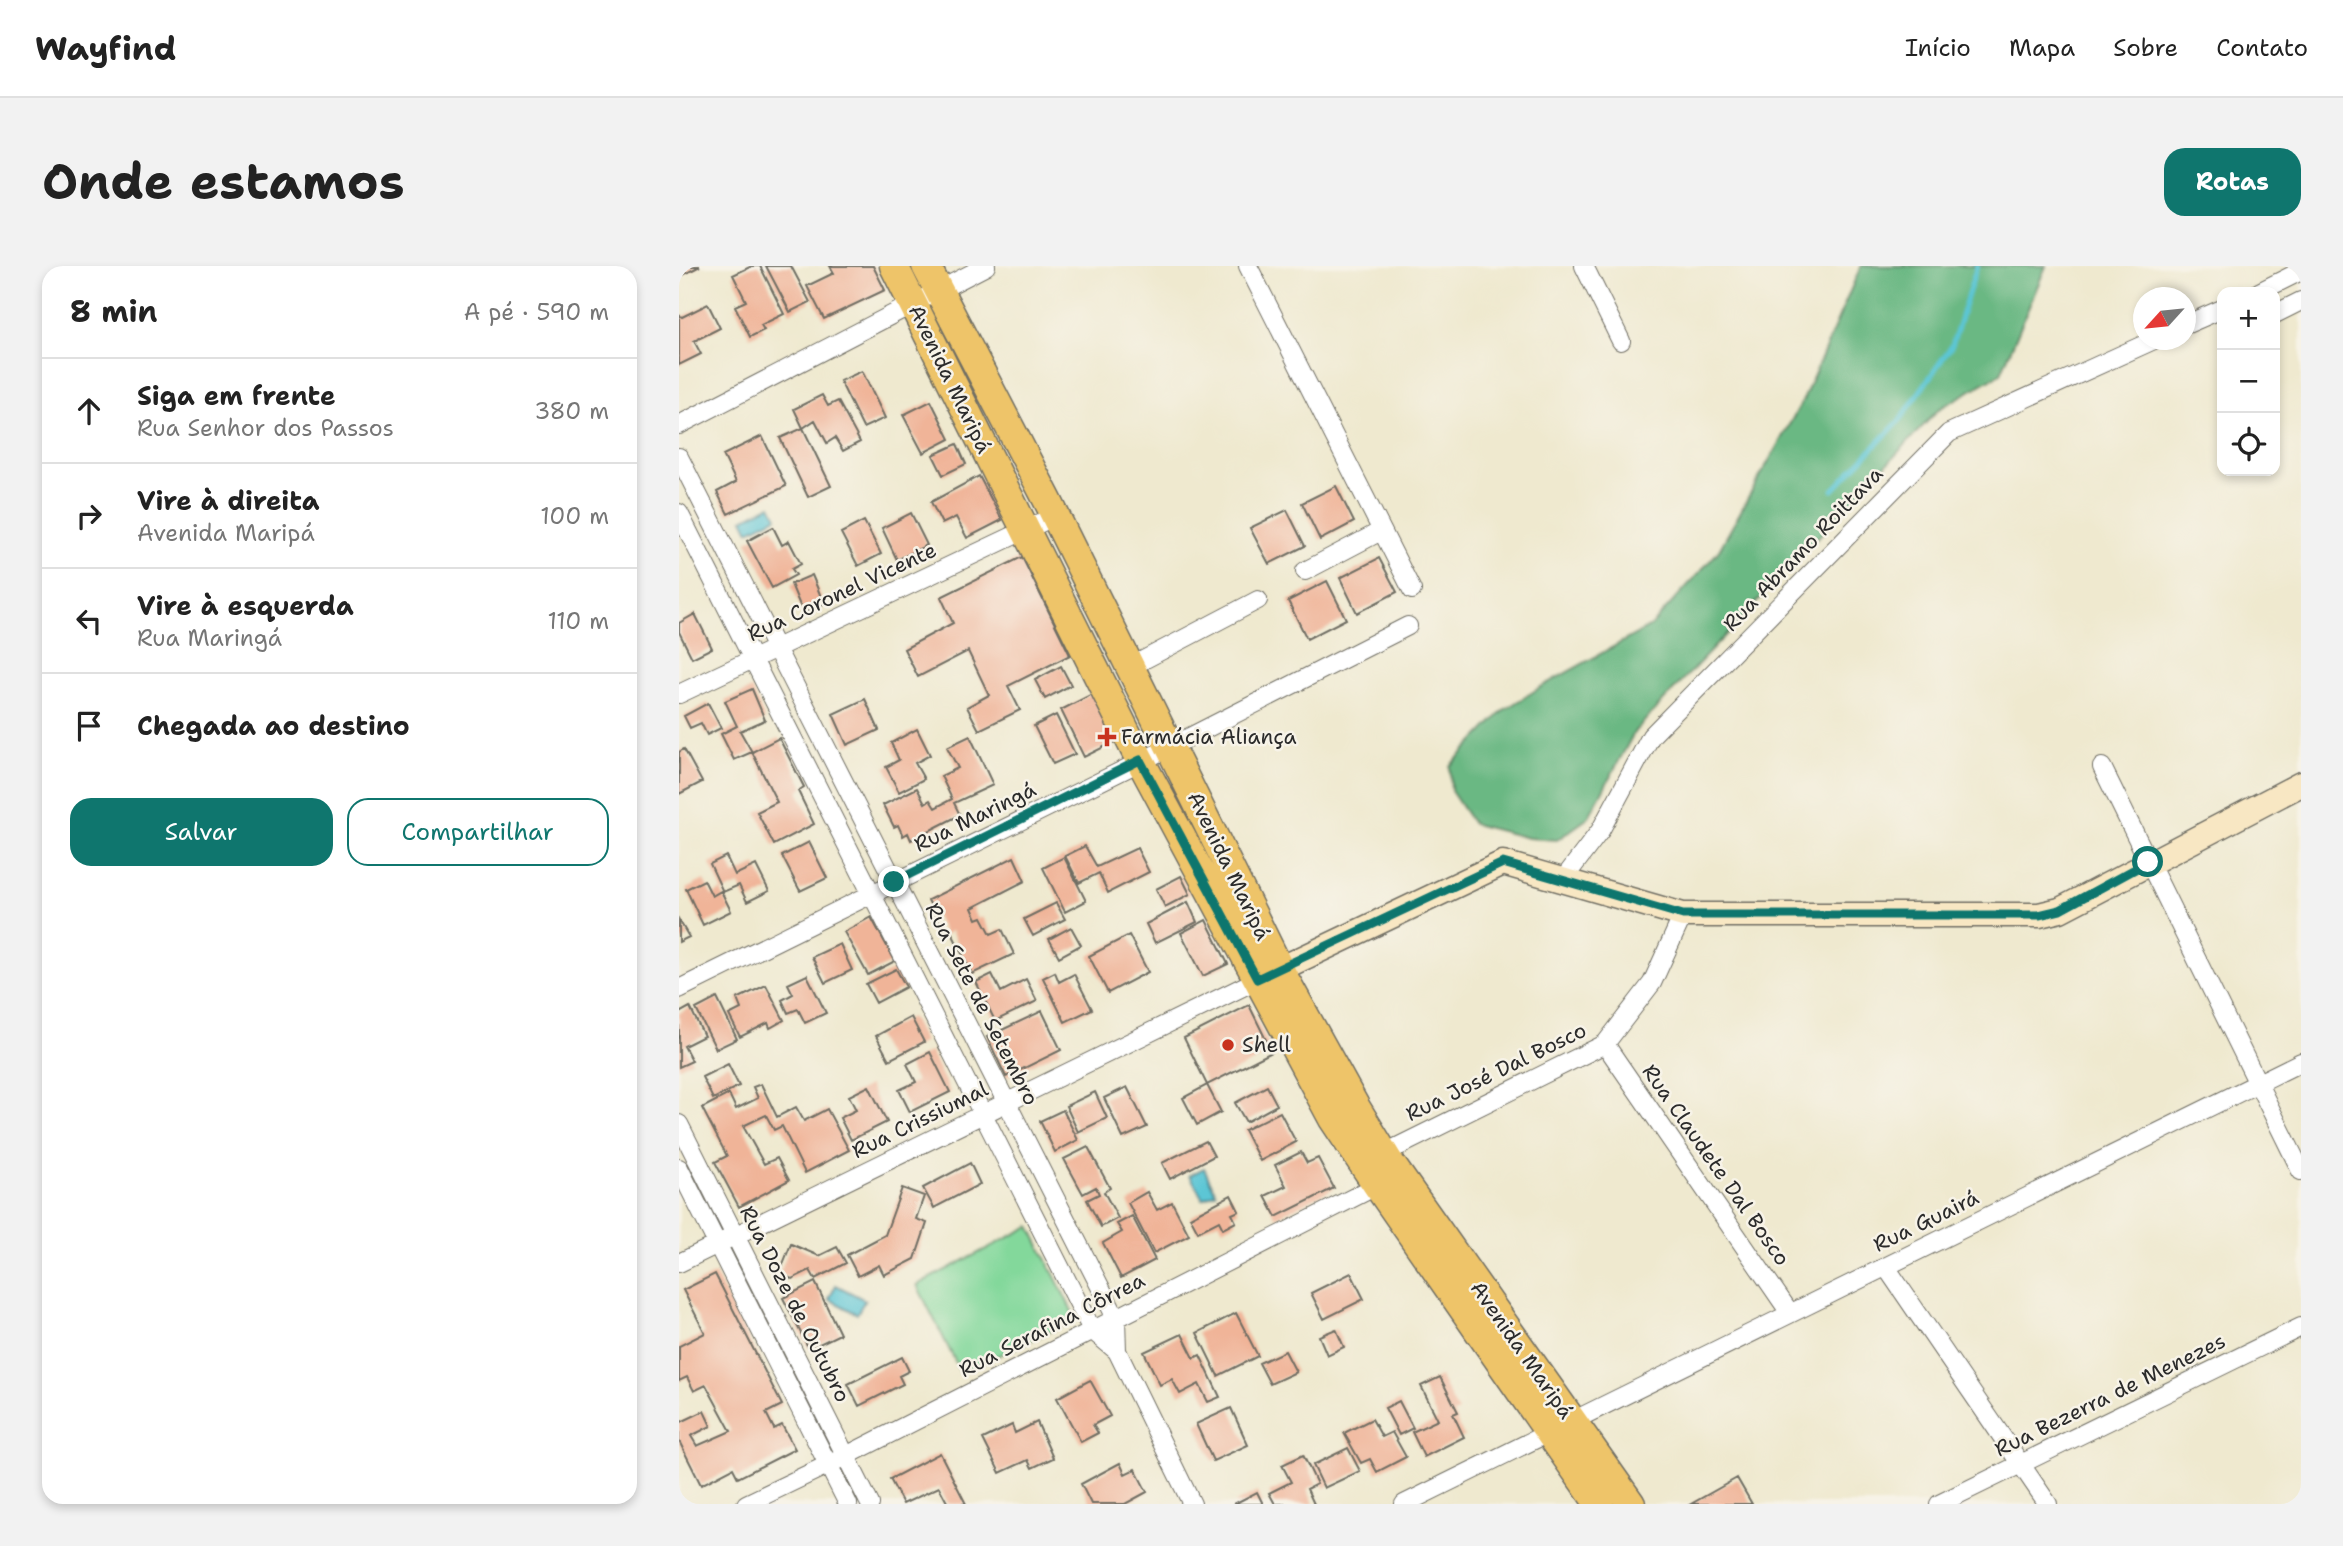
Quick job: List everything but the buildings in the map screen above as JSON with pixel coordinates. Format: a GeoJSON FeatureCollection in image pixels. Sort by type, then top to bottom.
{"type":"FeatureCollection","features":[{"type":"Feature","properties":{"kind":"main road","name":"Avenida Maripá"},"geometry":{"type":"LineString","coordinates":[[894,266],[1140,761],[1268,974],[1355,1106],[1387,1179],[1560,1425],[1631,1504]]}},
{"type":"Feature","properties":{"kind":"main road","name":"Avenida Maripá"},"geometry":{"type":"LineString","coordinates":[[932,278],[1170,747],[1268,974]]}},
{"type":"Feature","properties":{"kind":"main road"},"geometry":{"type":"LineString","coordinates":[[1025,529],[1036,533],[1045,529],[1055,516]]}},
{"type":"Feature","properties":{"kind":"main road"},"geometry":{"type":"LineString","coordinates":[[1140,761],[1151,766],[1162,761],[1170,747]]}},
{"type":"Feature","properties":{"kind":"main road","name":"Avenida Maripá"},"geometry":{"type":"LineString","coordinates":[[1560,1425],[1599,1504]]}},
{"type":"Feature","properties":{"kind":"street"},"geometry":{"type":"LineString","coordinates":[[679,425],[913,303],[932,278],[986,266]]}},
{"type":"Feature","properties":{"kind":"street"},"geometry":{"type":"LineString","coordinates":[[1248,266],[1412,590]]}},
{"type":"Feature","properties":{"kind":"street"},"geometry":{"type":"LineString","coordinates":[[1584,266],[1621,341]]}},
{"type":"Feature","properties":{"kind":"street"},"geometry":{"type":"LineString","coordinates":[[2269,287],[2301,271]]}},
{"type":"Feature","properties":{"kind":"street"},"geometry":{"type":"LineString","coordinates":[[2280,312],[2301,301]]}},
{"type":"Feature","properties":{"kind":"street"},"geometry":{"type":"LineString","coordinates":[[2196,321],[2217,311]]}},
{"type":"Feature","properties":{"kind":"street","name":"Rua Abramo Roittava"},"geometry":{"type":"LineString","coordinates":[[1562,881],[1600,831],[1651,736],[1949,433],[2133,350]]}},
{"type":"Feature","properties":{"kind":"street","name":"Rua Sete de Setembro"},"geometry":{"type":"LineString","coordinates":[[679,457],[1116,1318],[1117,1351]]}},
{"type":"Feature","properties":{"kind":"street","name":"Rua Sete de Setembro"},"geometry":{"type":"LineString","coordinates":[[679,513],[1092,1330],[1117,1351],[1192,1504]]}},
{"type":"Feature","properties":{"kind":"street","name":"Rua Coronel Vicente"},"geometry":{"type":"LineString","coordinates":[[679,694],[1025,529]]}},
{"type":"Feature","properties":{"kind":"street"},"geometry":{"type":"LineString","coordinates":[[1305,571],[1381,531]]}},
{"type":"Feature","properties":{"kind":"street"},"geometry":{"type":"LineString","coordinates":[[1130,667],[1258,600]]}},
{"type":"Feature","properties":{"kind":"street"},"geometry":{"type":"LineString","coordinates":[[1170,747],[1408,626]]}},
{"type":"Feature","properties":{"kind":"street","name":"Rua Maringá"},"geometry":{"type":"LineString","coordinates":[[679,989],[1140,761]]}},
{"type":"Feature","properties":{"kind":"street"},"geometry":{"type":"LineString","coordinates":[[2102,767],[2301,1171]]}},
{"type":"Feature","properties":{"kind":"street"},"geometry":{"type":"LineString","coordinates":[[1268,974],[1503,863],[1683,915],[2039,915],[2060,910],[2301,785]]}},
{"type":"Feature","properties":{"kind":"street","name":"Rua José Dal Bosco"},"geometry":{"type":"LineString","coordinates":[[1387,1179],[1605,1044],[1652,983],[1683,915]]}},
{"type":"Feature","properties":{"kind":"street","name":"Rua Crissiumal"},"geometry":{"type":"LineString","coordinates":[[679,1263],[1268,974]]}},
{"type":"Feature","properties":{"kind":"street","name":"Rua Claudete Dal Bosco"},"geometry":{"type":"LineString","coordinates":[[1605,1044],[1790,1313]]}},
{"type":"Feature","properties":{"kind":"street","name":"Rua Guairá"},"geometry":{"type":"LineString","coordinates":[[1404,1504],[2301,1062]]}},
{"type":"Feature","properties":{"kind":"street","name":"Rua Doze de Outubro"},"geometry":{"type":"LineString","coordinates":[[679,1124],[870,1504]]}},
{"type":"Feature","properties":{"kind":"street"},"geometry":{"type":"LineString","coordinates":[[679,1168],[848,1504]]}},
{"type":"Feature","properties":{"kind":"street","name":"Rua Serafina Côrrea"},"geometry":{"type":"LineString","coordinates":[[747,1504],[1387,1179]]}},
{"type":"Feature","properties":{"kind":"street"},"geometry":{"type":"LineString","coordinates":[[1886,1267],[2048,1504]]}},
{"type":"Feature","properties":{"kind":"street","name":"Rua Bezerra de Menezes"},"geometry":{"type":"LineString","coordinates":[[1939,1504],[2301,1327]]}},
{"type":"Feature","properties":{"kind":"green space"},"geometry":{"type":"Polygon","coordinates":[[[1861,266],[2046,266],[2001,373],[1939,409],[1635,731],[1588,818],[1557,840],[1528,838],[1473,824],[1451,791],[1450,766],[1504,710],[1651,626],[1718,552],[1804,398],[1861,266]]]}},
{"type":"Feature","properties":{"kind":"green space"},"geometry":{"type":"Polygon","coordinates":[[[1030,1226],[1076,1319],[961,1373],[917,1285],[1030,1226]]]}},
{"type":"Feature","properties":{"kind":"water"},"geometry":{"type":"Polygon","coordinates":[[[771,505],[777,517],[749,531],[743,519],[771,505]]]}},
{"type":"Feature","properties":{"kind":"water"},"geometry":{"type":"Polygon","coordinates":[[[1204,1168],[1216,1193],[1203,1199],[1190,1175],[1204,1168]]]}},
{"type":"Feature","properties":{"kind":"water"},"geometry":{"type":"Polygon","coordinates":[[[836,1285],[865,1300],[857,1314],[829,1299],[836,1285]]]}},
{"type":"Feature","properties":{"kind":"waterway"},"geometry":{"type":"LineString","coordinates":[[1833,490],[1901,419],[1952,345],[1977,266]]}},
{"type":"Feature","properties":{"kind":"place","name":"Farmácia Aliança"},"geometry":{"type":"Point","coordinates":[1107,737]}},
{"type":"Feature","properties":{"kind":"place","name":"Shell"},"geometry":{"type":"Point","coordinates":[1228,1045]}},
{"type":"Feature","properties":{"kind":"route"},"geometry":{"type":"LineString","coordinates":[[894,882],[1140,760],[1257,979],[1503,863],[1683,915],[2039,915],[2060,910],[2148,862]]}}]}
